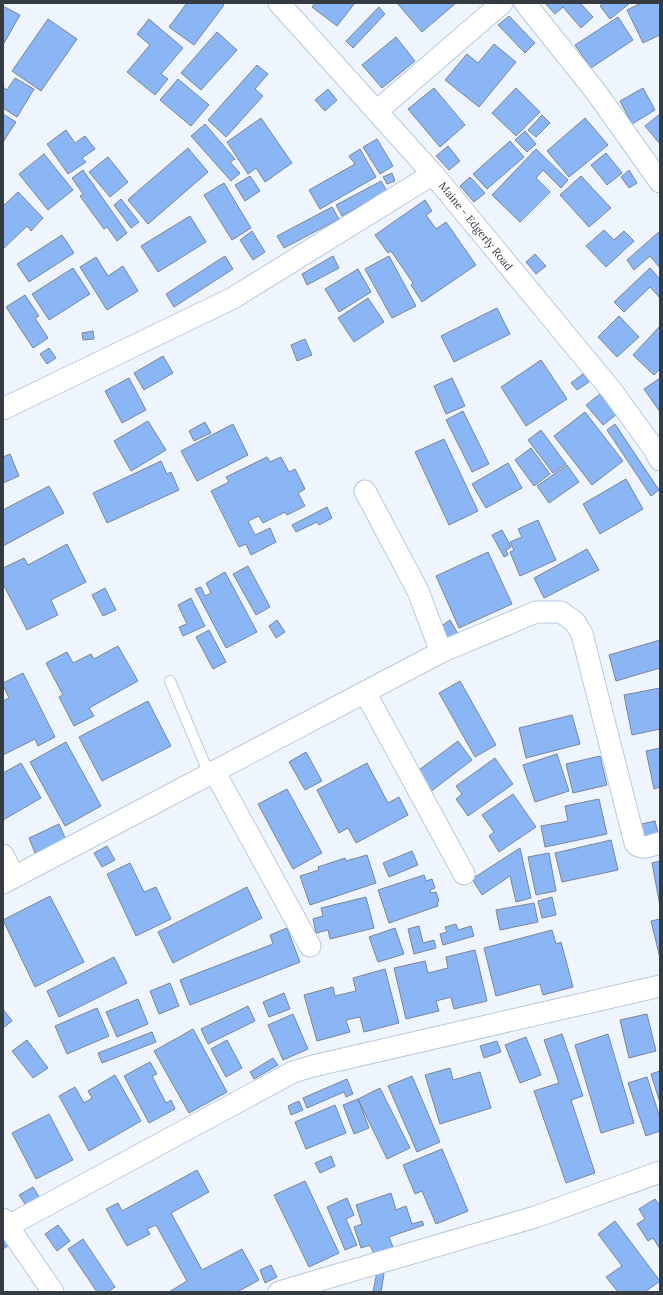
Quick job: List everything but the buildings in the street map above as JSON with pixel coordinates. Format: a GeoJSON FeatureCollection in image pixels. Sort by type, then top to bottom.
{"type":"FeatureCollection","features":[{"type":"Feature","properties":{"kind":"street","name":"Maine - Edgerly Road"},"geometry":{"type":"LineString","coordinates":[[279,3],[433,174],[612,391],[654,449],[660,460]]}},
{"type":"Feature","properties":{"kind":"street"},"geometry":{"type":"LineString","coordinates":[[377,111],[502,3]]}},
{"type":"Feature","properties":{"kind":"street"},"geometry":{"type":"LineString","coordinates":[[524,3],[596,92],[660,182]]}},
{"type":"Feature","properties":{"kind":"street"},"geometry":{"type":"LineString","coordinates":[[3,409],[233,298],[433,174]]}},
{"type":"Feature","properties":{"kind":"street"},"geometry":{"type":"LineString","coordinates":[[365,491],[418,591],[442,652]]}},
{"type":"Feature","properties":{"kind":"street"},"geometry":{"type":"LineString","coordinates":[[3,855],[9,880],[442,652],[536,612],[561,612],[575,622],[582,634],[636,844],[641,847],[660,843]]}},
{"type":"Feature","properties":{"kind":"street"},"geometry":{"type":"LineString","coordinates":[[365,692],[464,874]]}},
{"type":"Feature","properties":{"kind":"street"},"geometry":{"type":"LineString","coordinates":[[211,773],[310,946]]}},
{"type":"Feature","properties":{"kind":"street"},"geometry":{"type":"LineString","coordinates":[[53,1292],[6,1222],[293,1072],[428,1038],[660,986]]}},
{"type":"Feature","properties":{"kind":"street"},"geometry":{"type":"LineString","coordinates":[[279,1292],[535,1217],[660,1172]]}},
{"type":"Feature","properties":{"kind":"lane"},"geometry":{"type":"LineString","coordinates":[[170,681],[211,773]]}}]}
